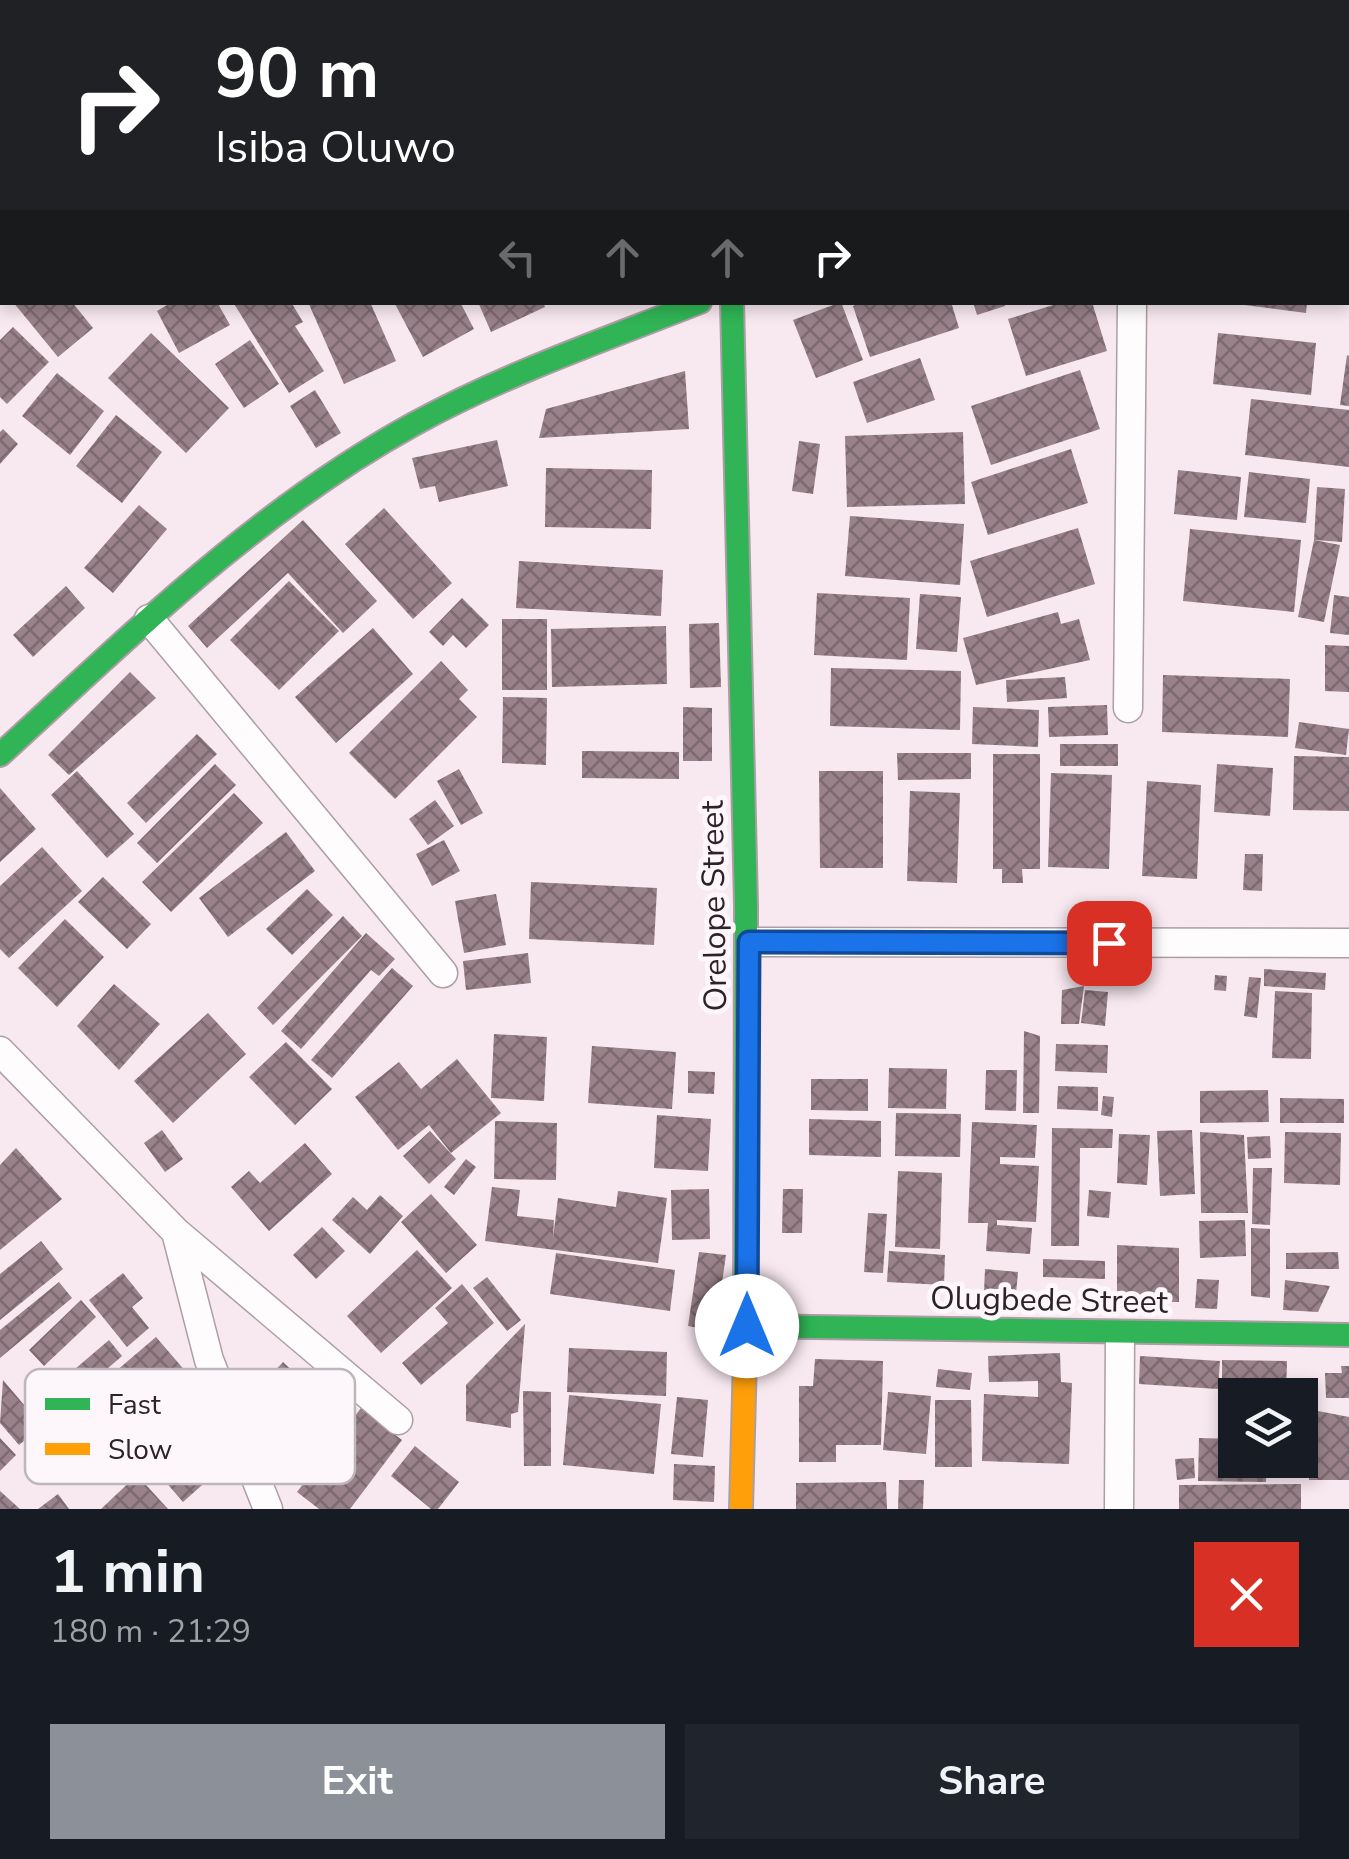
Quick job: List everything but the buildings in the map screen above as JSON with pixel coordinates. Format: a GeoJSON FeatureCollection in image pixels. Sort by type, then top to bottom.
{"type":"FeatureCollection","features":[{"type":"Feature","properties":{"kind":"street"},"geometry":{"type":"LineString","coordinates":[[0,755],[149,620],[295,502],[377,445],[551,362],[693,305]]}},
{"type":"Feature","properties":{"kind":"street","name":"Orelope Street"},"geometry":{"type":"LineString","coordinates":[[732,305],[749,942],[747,1326],[740,1509]]}},
{"type":"Feature","properties":{"kind":"street"},"geometry":{"type":"LineString","coordinates":[[1128,708],[1132,305]]}},
{"type":"Feature","properties":{"kind":"street"},"geometry":{"type":"LineString","coordinates":[[149,620],[442,973]]}},
{"type":"Feature","properties":{"kind":"street"},"geometry":{"type":"LineString","coordinates":[[749,942],[1349,943]]}},
{"type":"Feature","properties":{"kind":"street"},"geometry":{"type":"LineString","coordinates":[[0,1051],[176,1232],[338,1369]]}},
{"type":"Feature","properties":{"kind":"street"},"geometry":{"type":"LineString","coordinates":[[176,1232],[213,1369]]}},
{"type":"Feature","properties":{"kind":"street","name":"Olugbede Street"},"geometry":{"type":"LineString","coordinates":[[747,1326],[1120,1335],[1349,1335]]}},
{"type":"Feature","properties":{"kind":"street"},"geometry":{"type":"LineString","coordinates":[[1118,1509],[1120,1335]]}},
{"type":"Feature","properties":{"kind":"street"},"geometry":{"type":"LineString","coordinates":[[355,1384],[398,1420]]}},
{"type":"Feature","properties":{"kind":"street"},"geometry":{"type":"LineString","coordinates":[[258,1484],[268,1509]]}},
{"type":"Feature","properties":{"kind":"traffic: fast"},"geometry":{"type":"LineString","coordinates":[[0,755],[197,577],[302,495],[357,458],[484,389],[692,305]]}},
{"type":"Feature","properties":{"kind":"traffic: fast"},"geometry":{"type":"LineString","coordinates":[[732,305],[746,906],[745,1356]]}},
{"type":"Feature","properties":{"kind":"traffic: fast"},"geometry":{"type":"LineString","coordinates":[[747,1326],[1349,1335]]}},
{"type":"Feature","properties":{"kind":"traffic: slow"},"geometry":{"type":"LineString","coordinates":[[741,1509],[745,1356]]}},
{"type":"Feature","properties":{"kind":"route"},"geometry":{"type":"LineString","coordinates":[[747,1326],[749,942],[1109,943]]}}]}
